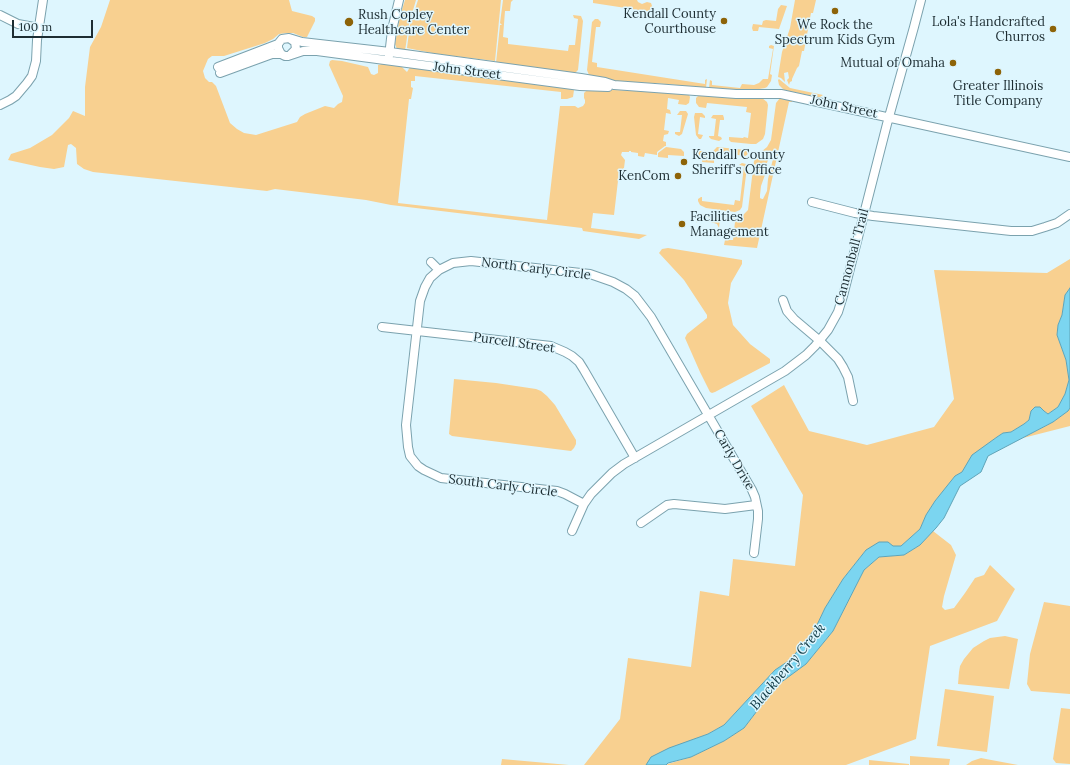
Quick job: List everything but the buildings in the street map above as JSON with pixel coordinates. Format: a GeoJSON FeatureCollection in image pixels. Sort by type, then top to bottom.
{"type":"FeatureCollection","features":[{"type":"Feature","properties":{"kind":"street"},"geometry":{"type":"LineString","coordinates":[[0,104],[17,95],[32,76],[36,59],[43,0]]}},
{"type":"Feature","properties":{"kind":"street"},"geometry":{"type":"LineString","coordinates":[[388,61],[392,30],[399,0]]}},
{"type":"Feature","properties":{"kind":"street","name":"Cannonball Trail"},"geometry":{"type":"LineString","coordinates":[[572,531],[584,504],[591,494],[612,473],[624,464],[785,371],[803,358],[820,341],[833,322],[842,301],[889,117],[921,0]]}},
{"type":"Feature","properties":{"kind":"street"},"geometry":{"type":"LineString","coordinates":[[0,15],[18,24],[39,28]]}},
{"type":"Feature","properties":{"kind":"street"},"geometry":{"type":"LineString","coordinates":[[289,38],[295,42],[296,47],[295,51],[291,54],[285,56],[281,54],[272,54],[219,70],[278,44],[282,39],[289,38]]}},
{"type":"Feature","properties":{"kind":"street","name":"John Street"},"geometry":{"type":"LineString","coordinates":[[289,38],[320,48],[388,61],[580,86],[607,87],[614,85]]}},
{"type":"Feature","properties":{"kind":"street"},"geometry":{"type":"LineString","coordinates":[[278,44],[281,54]]}},
{"type":"Feature","properties":{"kind":"street","name":"John Street"},"geometry":{"type":"LineString","coordinates":[[291,54],[320,48],[390,52],[581,78],[614,85],[736,94],[781,94],[1070,157]]}},
{"type":"Feature","properties":{"kind":"street"},"geometry":{"type":"LineString","coordinates":[[812,202],[864,214],[1011,232],[1032,231],[1057,222],[1070,214]]}},
{"type":"Feature","properties":{"kind":"street","name":"North Carly Circle"},"geometry":{"type":"LineString","coordinates":[[438,270],[453,263],[471,261],[590,274],[613,282],[626,289],[635,296],[651,317],[708,416]]}},
{"type":"Feature","properties":{"kind":"street"},"geometry":{"type":"LineString","coordinates":[[417,330],[422,294],[430,278],[438,270],[431,262]]}},
{"type":"Feature","properties":{"kind":"street"},"geometry":{"type":"LineString","coordinates":[[783,300],[787,310],[794,319],[820,341],[836,357],[843,367],[851,385],[853,401]]}},
{"type":"Feature","properties":{"kind":"street","name":"Purcell Street"},"geometry":{"type":"LineString","coordinates":[[382,326],[551,346],[565,352],[579,362],[635,458]]}},
{"type":"Feature","properties":{"kind":"street","name":"South Carly Circle"},"geometry":{"type":"LineString","coordinates":[[417,330],[406,425],[410,456],[418,466],[441,478],[557,492],[565,494],[584,504]]}},
{"type":"Feature","properties":{"kind":"street","name":"Carly Drive"},"geometry":{"type":"LineString","coordinates":[[708,416],[752,490],[758,519],[754,553]]}},
{"type":"Feature","properties":{"kind":"street"},"geometry":{"type":"LineString","coordinates":[[641,523],[667,505],[674,504],[725,509],[756,505]]}},
{"type":"Feature","properties":{"kind":"shaded area"},"geometry":{"type":"Polygon","coordinates":[[[110,0],[289,0],[292,11],[315,18],[307,37],[293,33],[279,34],[265,43],[224,56],[212,56],[208,59],[203,71],[205,78],[216,86],[230,123],[244,133],[256,135],[297,122],[300,117],[305,114],[325,106],[334,108],[342,102],[343,96],[329,65],[330,61],[332,60],[368,67],[371,74],[374,75],[378,73],[378,65],[400,65],[407,72],[410,67],[573,88],[573,97],[561,99],[561,92],[415,76],[415,81],[411,81],[411,87],[413,88],[411,99],[409,99],[398,203],[547,220],[560,106],[575,106],[578,108],[583,106],[585,103],[584,93],[590,89],[685,93],[690,97],[689,103],[686,105],[678,104],[679,100],[668,98],[667,109],[670,110],[671,114],[666,113],[664,130],[669,131],[668,134],[664,135],[663,141],[666,142],[666,146],[657,152],[657,155],[645,153],[644,157],[638,156],[638,153],[631,151],[622,152],[621,155],[625,160],[624,168],[619,172],[614,215],[593,213],[591,228],[647,235],[639,239],[583,231],[582,228],[391,205],[366,200],[275,189],[267,191],[93,172],[84,169],[77,164],[76,148],[71,144],[68,145],[64,167],[54,169],[8,160],[11,154],[30,148],[52,135],[69,118],[73,111],[85,116],[85,87],[90,47],[101,27],[110,0]]]}},
{"type":"Feature","properties":{"kind":"shaded area"},"geometry":{"type":"Polygon","coordinates":[[[405,0],[416,0],[409,24],[405,51],[397,49],[395,44],[400,16],[405,0]]]}},
{"type":"Feature","properties":{"kind":"shaded area"},"geometry":{"type":"Polygon","coordinates":[[[418,0],[501,0],[495,61],[437,54],[407,48],[410,25],[418,0]]]}},
{"type":"Feature","properties":{"kind":"shaded area"},"geometry":{"type":"Polygon","coordinates":[[[503,0],[513,0],[511,2],[510,11],[505,11],[503,37],[508,38],[508,44],[568,51],[569,45],[575,45],[578,19],[574,18],[573,15],[581,16],[583,21],[578,70],[573,74],[465,59],[496,63],[500,25],[502,25],[500,23],[503,0]]]}},
{"type":"Feature","properties":{"kind":"shaded area"},"geometry":{"type":"Polygon","coordinates":[[[593,0],[637,0],[642,4],[647,2],[651,3],[652,12],[593,3],[593,0]]]}},
{"type":"Feature","properties":{"kind":"shaded area"},"geometry":{"type":"Polygon","coordinates":[[[795,0],[816,0],[813,13],[811,13],[804,51],[802,51],[799,66],[789,85],[787,80],[789,78],[788,72],[784,73],[785,82],[778,77],[782,52],[790,28],[795,0]]]}},
{"type":"Feature","properties":{"kind":"shaded area"},"geometry":{"type":"Polygon","coordinates":[[[781,5],[787,6],[779,29],[759,27],[758,31],[753,31],[753,24],[762,25],[763,21],[766,20],[776,21],[778,9],[781,5]]]}},
{"type":"Feature","properties":{"kind":"shaded area"},"geometry":{"type":"Polygon","coordinates":[[[595,19],[598,19],[601,22],[600,27],[596,27],[592,62],[597,63],[597,67],[705,84],[705,80],[707,79],[706,88],[613,81],[591,77],[587,70],[592,22],[595,19]]]}},
{"type":"Feature","properties":{"kind":"shaded area"},"geometry":{"type":"Polygon","coordinates":[[[771,45],[774,46],[770,74],[772,75],[771,81],[767,87],[742,91],[709,88],[710,80],[712,81],[712,85],[740,88],[742,84],[754,85],[763,79],[768,79],[773,49],[769,48],[771,45]]]}},
{"type":"Feature","properties":{"kind":"shaded area"},"geometry":{"type":"Polygon","coordinates":[[[406,49],[427,54],[406,51],[406,49]]]}},
{"type":"Feature","properties":{"kind":"shaded area"},"geometry":{"type":"Polygon","coordinates":[[[779,79],[790,88],[823,95],[818,97],[784,90],[779,85],[779,79]]]}},
{"type":"Feature","properties":{"kind":"shaded area"},"geometry":{"type":"Polygon","coordinates":[[[699,95],[734,98],[762,98],[768,105],[765,134],[763,139],[756,144],[731,142],[729,137],[748,138],[751,113],[746,112],[747,107],[707,103],[706,108],[699,107],[696,103],[696,98],[699,95]]]}},
{"type":"Feature","properties":{"kind":"shaded area"},"geometry":{"type":"Polygon","coordinates":[[[783,97],[793,99],[792,102],[789,102],[757,248],[724,245],[725,240],[733,240],[735,222],[731,220],[742,216],[748,210],[754,161],[756,156],[767,147],[771,140],[776,103],[783,97]],[[771,157],[769,158],[766,165],[766,172],[761,186],[760,198],[762,199],[767,191],[768,179],[773,159],[771,157]]]}},
{"type":"Feature","properties":{"kind":"shaded area"},"geometry":{"type":"Polygon","coordinates":[[[680,111],[686,111],[688,114],[682,134],[679,136],[675,134],[675,132],[680,132],[682,115],[677,115],[680,111]]]}},
{"type":"Feature","properties":{"kind":"shaded area"},"geometry":{"type":"Polygon","coordinates":[[[695,113],[702,113],[705,116],[705,118],[700,117],[698,134],[703,135],[701,139],[699,139],[696,135],[695,113]]]}},
{"type":"Feature","properties":{"kind":"shaded area"},"geometry":{"type":"Polygon","coordinates":[[[713,115],[723,115],[724,118],[724,120],[720,120],[718,136],[722,139],[719,141],[709,137],[714,136],[716,119],[711,118],[713,115]]]}},
{"type":"Feature","properties":{"kind":"shaded area"},"geometry":{"type":"Polygon","coordinates":[[[666,147],[681,149],[684,152],[684,156],[668,155],[668,158],[658,157],[658,153],[666,147]]]}},
{"type":"Feature","properties":{"kind":"shaded area"},"geometry":{"type":"Polygon","coordinates":[[[717,147],[746,150],[748,153],[745,156],[724,153],[716,158],[712,152],[717,147]]]}},
{"type":"Feature","properties":{"kind":"shaded area"},"geometry":{"type":"Polygon","coordinates":[[[694,150],[709,152],[714,158],[714,163],[702,162],[703,158],[698,157],[699,154],[692,153],[694,150]]]}},
{"type":"Feature","properties":{"kind":"shaded area"},"geometry":{"type":"Polygon","coordinates":[[[742,163],[746,164],[747,167],[742,207],[740,210],[735,212],[706,208],[700,205],[698,199],[701,197],[702,201],[734,205],[735,200],[740,201],[744,166],[739,165],[742,163]]]}},
{"type":"Feature","properties":{"kind":"shaded area"},"geometry":{"type":"Polygon","coordinates":[[[699,214],[722,217],[724,219],[720,219],[719,228],[717,224],[708,221],[708,217],[698,216],[696,223],[696,217],[699,214]]]}},
{"type":"Feature","properties":{"kind":"shaded area"},"geometry":{"type":"Polygon","coordinates":[[[668,248],[742,260],[742,264],[731,283],[728,303],[733,325],[750,344],[770,359],[770,363],[715,392],[710,392],[685,338],[687,334],[707,318],[707,315],[684,280],[659,253],[662,249],[668,248]]]}},
{"type":"Feature","properties":{"kind":"shaded area"},"geometry":{"type":"Polygon","coordinates":[[[1070,259],[1070,288],[1065,295],[1057,335],[1066,360],[1069,380],[1065,394],[1058,407],[1048,414],[1040,407],[1031,411],[1029,420],[1024,424],[1011,432],[1003,433],[988,444],[967,465],[962,473],[955,476],[935,501],[926,515],[920,529],[901,546],[866,550],[843,579],[825,608],[816,627],[805,642],[790,660],[775,670],[724,725],[708,734],[690,741],[647,765],[584,765],[620,719],[628,658],[691,667],[700,591],[729,596],[733,559],[795,566],[803,495],[751,406],[784,385],[809,431],[867,445],[934,427],[954,399],[934,270],[1047,273],[1070,259]]]}},
{"type":"Feature","properties":{"kind":"shaded area"},"geometry":{"type":"Polygon","coordinates":[[[454,379],[496,383],[541,391],[555,405],[576,440],[574,448],[571,451],[452,436],[449,434],[454,379]]]}},
{"type":"Feature","properties":{"kind":"shaded area"},"geometry":{"type":"Polygon","coordinates":[[[1070,408],[1070,426],[1023,438],[1053,422],[1070,408]]]}},
{"type":"Feature","properties":{"kind":"shaded area"},"geometry":{"type":"Polygon","coordinates":[[[933,531],[951,545],[956,555],[944,596],[942,607],[945,610],[954,608],[975,578],[984,575],[990,565],[1015,589],[997,621],[930,646],[916,739],[846,765],[666,765],[691,757],[724,741],[744,728],[776,686],[806,664],[833,631],[864,570],[879,557],[904,555],[920,545],[933,531]]]}},
{"type":"Feature","properties":{"kind":"shaded area"},"geometry":{"type":"Polygon","coordinates":[[[1044,602],[1070,606],[1070,694],[1031,691],[1027,684],[1030,654],[1044,602]]]}},
{"type":"Feature","properties":{"kind":"shaded area"},"geometry":{"type":"Polygon","coordinates":[[[1005,636],[1018,639],[1009,689],[958,684],[960,666],[973,648],[990,638],[1005,636]]]}},
{"type":"Feature","properties":{"kind":"shaded area"},"geometry":{"type":"Polygon","coordinates":[[[945,689],[994,696],[987,752],[937,746],[945,689]]]}},
{"type":"Feature","properties":{"kind":"shaded area"},"geometry":{"type":"Polygon","coordinates":[[[1061,708],[1070,709],[1070,764],[1056,763],[1053,759],[1061,708]]]}},
{"type":"Feature","properties":{"kind":"shaded area"},"geometry":{"type":"Polygon","coordinates":[[[910,756],[950,759],[949,765],[910,765],[910,756]]]}},
{"type":"Feature","properties":{"kind":"shaded area"},"geometry":{"type":"Polygon","coordinates":[[[981,758],[1018,765],[966,765],[981,758]]]}},
{"type":"Feature","properties":{"kind":"shaded area"},"geometry":{"type":"Polygon","coordinates":[[[502,759],[569,765],[501,765],[502,759]]]}},
{"type":"Feature","properties":{"kind":"shaded area"},"geometry":{"type":"Polygon","coordinates":[[[869,760],[909,764],[909,765],[869,765],[869,760]]]}},
{"type":"Feature","properties":{"kind":"water","name":"Blackberry Creek"},"geometry":{"type":"Polygon","coordinates":[[[1070,288],[1070,408],[1068,411],[1053,422],[988,456],[981,472],[960,486],[944,518],[920,545],[904,555],[879,557],[864,570],[833,631],[806,664],[776,686],[744,728],[724,741],[691,757],[668,763],[666,765],[646,765],[651,757],[669,748],[708,734],[724,725],[775,670],[790,660],[805,642],[816,627],[825,608],[843,579],[866,550],[879,542],[888,542],[893,546],[901,546],[920,529],[926,515],[935,501],[955,476],[962,472],[972,455],[1003,433],[1011,432],[1024,424],[1029,420],[1031,411],[1035,407],[1040,407],[1048,414],[1058,407],[1065,394],[1069,380],[1066,360],[1057,335],[1065,295],[1070,288]]]}},
{"type":"Feature","properties":{"kind":"place","name":"We Rock the Spectrum Kids Gym"},"geometry":{"type":"Point","coordinates":[835,11]}},
{"type":"Feature","properties":{"kind":"place","name":"Kendall County Courthouse"},"geometry":{"type":"Point","coordinates":[724,21]}},
{"type":"Feature","properties":{"kind":"place","name":"Rush Copley Healthcare Center"},"geometry":{"type":"Point","coordinates":[349,22]}},
{"type":"Feature","properties":{"kind":"place","name":"Lola's Handcrafted Churros"},"geometry":{"type":"Point","coordinates":[1053,29]}},
{"type":"Feature","properties":{"kind":"place","name":"Mutual of Omaha"},"geometry":{"type":"Point","coordinates":[953,63]}},
{"type":"Feature","properties":{"kind":"place","name":"Greater Illinois Title Company"},"geometry":{"type":"Point","coordinates":[998,72]}},
{"type":"Feature","properties":{"kind":"place","name":"Kendall County Sheriff's Office"},"geometry":{"type":"Point","coordinates":[684,162]}},
{"type":"Feature","properties":{"kind":"place","name":"KenCom"},"geometry":{"type":"Point","coordinates":[678,176]}},
{"type":"Feature","properties":{"kind":"place","name":"Facilities Management"},"geometry":{"type":"Point","coordinates":[682,224]}}]}
